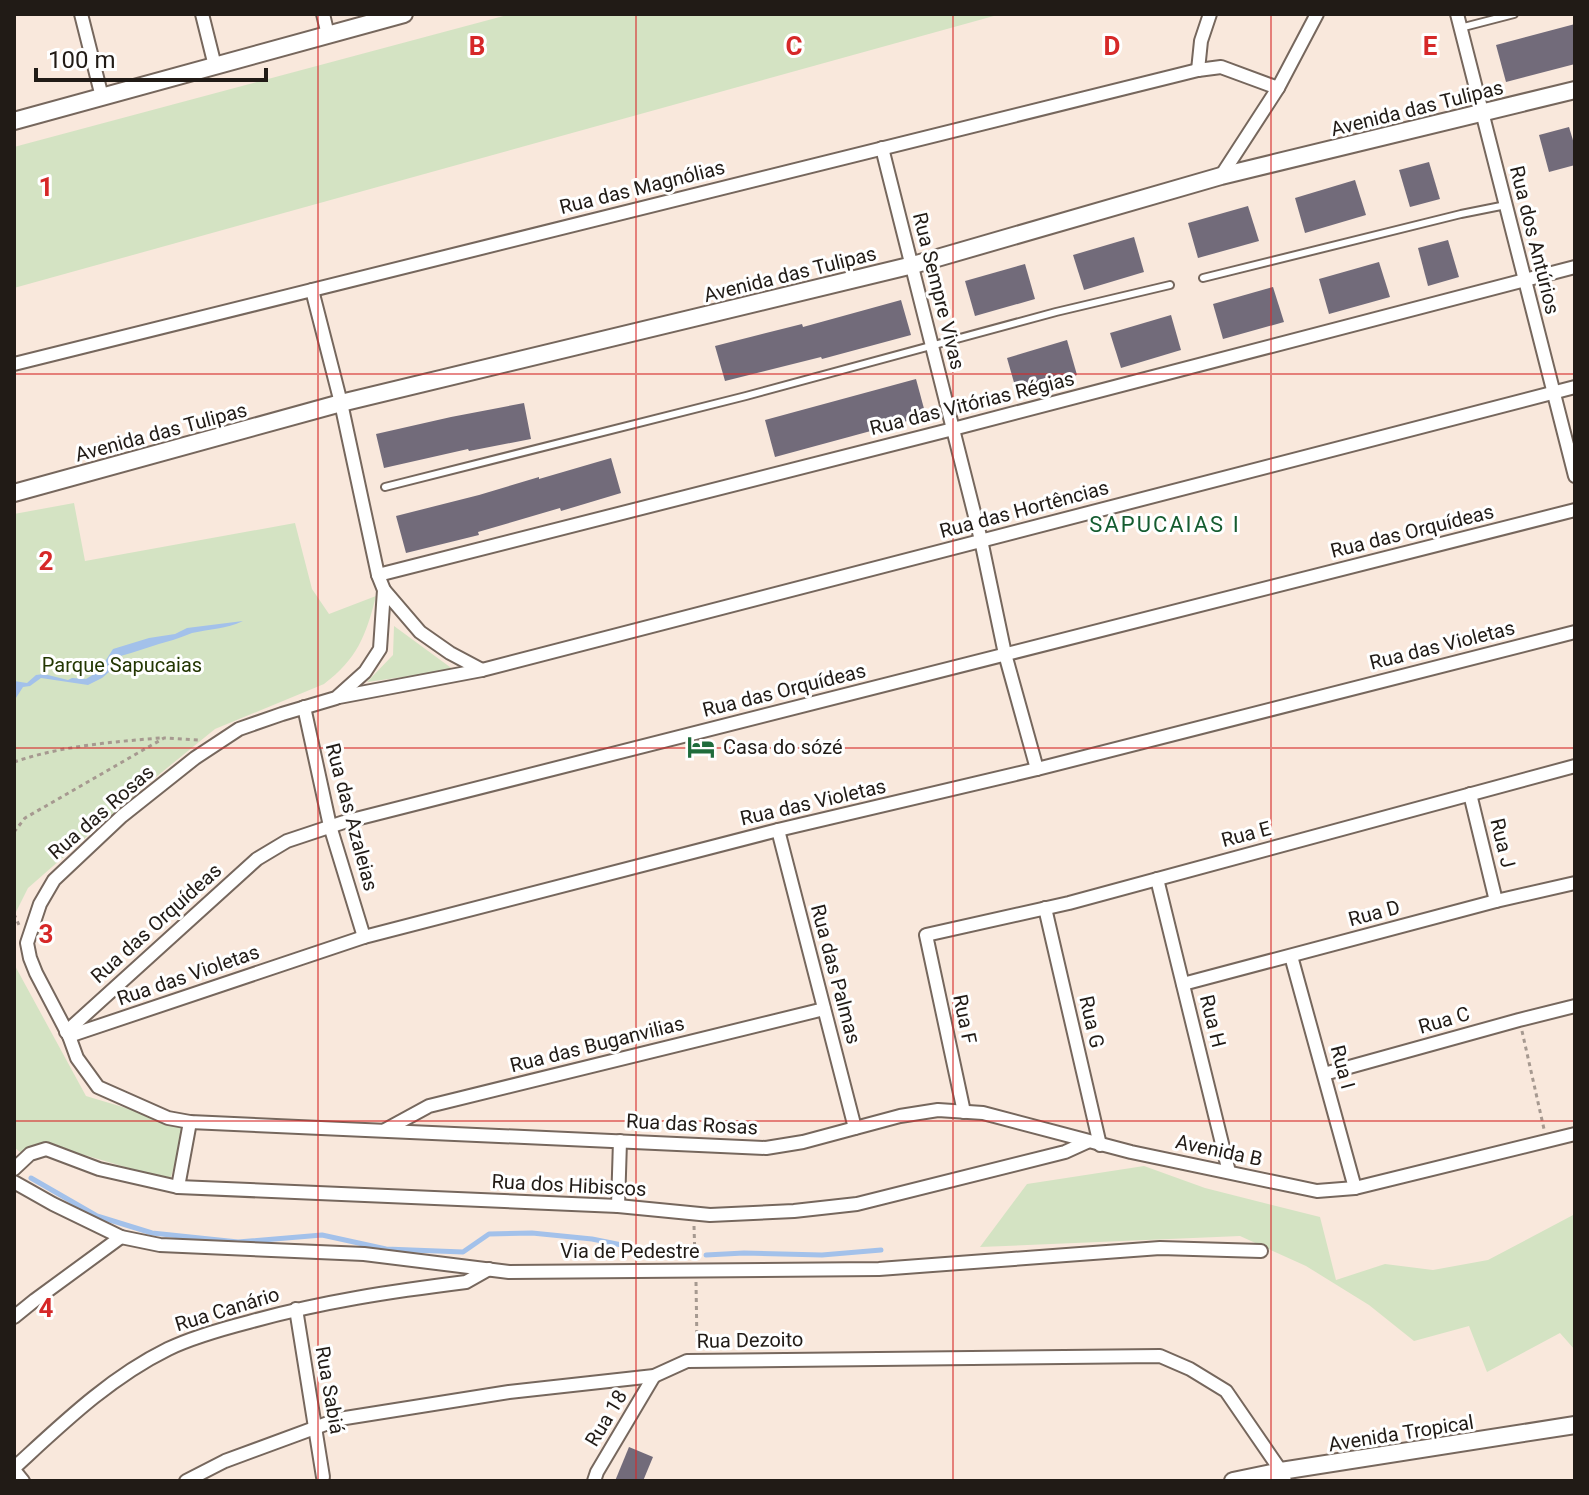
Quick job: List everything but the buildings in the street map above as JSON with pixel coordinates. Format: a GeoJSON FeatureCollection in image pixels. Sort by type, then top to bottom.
{"type":"FeatureCollection","features":[{"type":"Feature","properties":{"kind":"street"},"geometry":{"type":"LineString","coordinates":[[81,14],[102,97]]}},
{"type":"Feature","properties":{"kind":"street"},"geometry":{"type":"LineString","coordinates":[[202,14],[215,66]]}},
{"type":"Feature","properties":{"kind":"street"},"geometry":{"type":"LineString","coordinates":[[323,14],[328,35]]}},
{"type":"Feature","properties":{"kind":"street"},"geometry":{"type":"LineString","coordinates":[[14,121],[404,14]]}},
{"type":"Feature","properties":{"kind":"street"},"geometry":{"type":"LineString","coordinates":[[1198,70],[1201,41],[1210,14]]}},
{"type":"Feature","properties":{"kind":"street"},"geometry":{"type":"LineString","coordinates":[[1221,176],[1278,88],[1317,14]]}},
{"type":"Feature","properties":{"kind":"street","name":"Rua dos Antúrios"},"geometry":{"type":"LineString","coordinates":[[1457,14],[1575,476]]}},
{"type":"Feature","properties":{"kind":"street","name":"Rua das Magnólias"},"geometry":{"type":"LineString","coordinates":[[14,364],[1198,70],[1221,67],[1278,88]]}},
{"type":"Feature","properties":{"kind":"street","name":"Avenida das Tulipas"},"geometry":{"type":"LineString","coordinates":[[14,493],[341,403],[913,265],[1221,176],[1575,90]]}},
{"type":"Feature","properties":{"kind":"street","name":"Rua Sempre Vivas"},"geometry":{"type":"LineString","coordinates":[[882,148],[981,540],[1005,654],[1037,769]]}},
{"type":"Feature","properties":{"kind":"street","name":"Rua das Vitórias Régias"},"geometry":{"type":"LineString","coordinates":[[378,575],[1575,267]]}},
{"type":"Feature","properties":{"kind":"street","name":"Rua das Rosas"},"geometry":{"type":"LineString","coordinates":[[312,290],[384,590],[380,649],[365,672],[336,698],[239,729],[195,758],[122,816],[54,880],[40,904],[27,943],[36,973],[77,1058],[98,1087],[168,1118],[190,1122],[766,1148],[855,1128]]}},
{"type":"Feature","properties":{"kind":"street","name":"Rua das Hortências"},"geometry":{"type":"LineString","coordinates":[[336,698],[482,670],[1575,387]]}},
{"type":"Feature","properties":{"kind":"street","name":"Rua das Orquídeas"},"geometry":{"type":"LineString","coordinates":[[67,1034],[257,859],[287,841],[330,826],[1575,510]]}},
{"type":"Feature","properties":{"kind":"street"},"geometry":{"type":"LineString","coordinates":[[384,590],[420,632],[482,670]]}},
{"type":"Feature","properties":{"kind":"street","name":"Rua das Violetas"},"geometry":{"type":"LineString","coordinates":[[67,1034],[364,937],[778,830],[1037,769],[1575,632]]}},
{"type":"Feature","properties":{"kind":"street","name":"Rua das Azaleias"},"geometry":{"type":"LineString","coordinates":[[304,707],[330,826],[364,937]]}},
{"type":"Feature","properties":{"kind":"street","name":"Rua E"},"geometry":{"type":"LineString","coordinates":[[926,935],[1157,879],[1575,766]]}},
{"type":"Feature","properties":{"kind":"street","name":"Rua J"},"geometry":{"type":"LineString","coordinates":[[1470,794],[1496,901]]}},
{"type":"Feature","properties":{"kind":"street","name":"Rua das Palmas"},"geometry":{"type":"LineString","coordinates":[[778,830],[855,1128]]}},
{"type":"Feature","properties":{"kind":"street","name":"Rua H"},"geometry":{"type":"LineString","coordinates":[[1157,879],[1229,1172]]}},
{"type":"Feature","properties":{"kind":"street","name":"Rua D"},"geometry":{"type":"LineString","coordinates":[[1183,984],[1575,883]]}},
{"type":"Feature","properties":{"kind":"street","name":"Rua G"},"geometry":{"type":"LineString","coordinates":[[1045,908],[1100,1145]]}},
{"type":"Feature","properties":{"kind":"street","name":"Rua F"},"geometry":{"type":"LineString","coordinates":[[926,935],[964,1112]]}},
{"type":"Feature","properties":{"kind":"street","name":"Rua I"},"geometry":{"type":"LineString","coordinates":[[1291,956],[1355,1188]]}},
{"type":"Feature","properties":{"kind":"street","name":"Rua C"},"geometry":{"type":"LineString","coordinates":[[1324,1074],[1575,1006]]}},
{"type":"Feature","properties":{"kind":"street","name":"Rua das Buganvilias"},"geometry":{"type":"LineString","coordinates":[[384,1131],[429,1106],[824,1009]]}},
{"type":"Feature","properties":{"kind":"street","name":"Avenida B"},"geometry":{"type":"LineString","coordinates":[[855,1128],[938,1110],[983,1113],[1087,1142],[1317,1191],[1355,1188],[1575,1134]]}},
{"type":"Feature","properties":{"kind":"street"},"geometry":{"type":"LineString","coordinates":[[178,1187],[190,1122]]}},
{"type":"Feature","properties":{"kind":"street"},"geometry":{"type":"LineString","coordinates":[[618,1206],[620,1141]]}},
{"type":"Feature","properties":{"kind":"street","name":"Rua dos Hibiscos"},"geometry":{"type":"LineString","coordinates":[[17,1160],[46,1149],[99,1169],[178,1187],[618,1206],[693,1214],[794,1211],[857,1204],[1065,1152],[1087,1142]]}},
{"type":"Feature","properties":{"kind":"street","name":"Via de Pedestre"},"geometry":{"type":"LineString","coordinates":[[14,1182],[121,1237],[160,1245],[364,1254],[509,1272],[879,1269],[1160,1248],[1261,1251]]}},
{"type":"Feature","properties":{"kind":"street"},"geometry":{"type":"LineString","coordinates":[[14,1317],[121,1237]]}},
{"type":"Feature","properties":{"kind":"street","name":"Rua Canário"},"geometry":{"type":"LineString","coordinates":[[14,1469],[78,1409],[120,1377],[169,1348],[225,1328],[296,1309],[466,1282],[489,1269]]}},
{"type":"Feature","properties":{"kind":"street","name":"Rua Sabiá"},"geometry":{"type":"LineString","coordinates":[[296,1309],[323,1477]]}},
{"type":"Feature","properties":{"kind":"street","name":"Rua Dezoito"},"geometry":{"type":"LineString","coordinates":[[186,1481],[225,1461],[339,1419],[509,1392],[654,1376],[687,1361],[1160,1356],[1190,1369],[1226,1391],[1283,1476]]}},
{"type":"Feature","properties":{"kind":"street","name":"Rua 18"},"geometry":{"type":"LineString","coordinates":[[594,1481],[654,1376]]}},
{"type":"Feature","properties":{"kind":"street","name":"Avenida Tropical"},"geometry":{"type":"LineString","coordinates":[[1233,1481],[1283,1476],[1575,1425]]}},
{"type":"Feature","properties":{"kind":"street"},"geometry":{"type":"LineString","coordinates":[[14,1469],[23,1481]]}},
{"type":"Feature","properties":{"kind":"lane"},"geometry":{"type":"LineString","coordinates":[[1460,28],[1514,14]]}},
{"type":"Feature","properties":{"kind":"lane"},"geometry":{"type":"LineString","coordinates":[[1203,278],[1506,205]]}},
{"type":"Feature","properties":{"kind":"lane"},"geometry":{"type":"LineString","coordinates":[[385,487],[1170,285]]}},
{"type":"Feature","properties":{"kind":"path"},"geometry":{"type":"LineString","coordinates":[[14,762],[34,755],[105,743],[164,738],[221,741]]}},
{"type":"Feature","properties":{"kind":"path"},"geometry":{"type":"LineString","coordinates":[[14,832],[25,818],[164,738]]}},
{"type":"Feature","properties":{"kind":"path"},"geometry":{"type":"LineString","coordinates":[[1519,1020],[1547,1141]]}},
{"type":"Feature","properties":{"kind":"path"},"geometry":{"type":"LineString","coordinates":[[693,1214],[697,1361]]}},
{"type":"Feature","properties":{"kind":"green space"},"geometry":{"type":"Polygon","coordinates":[[[511,14],[1001,14],[14,288],[14,147],[511,14]]]}},
{"type":"Feature","properties":{"kind":"green space","name":"Parque Sapucaias"},"geometry":{"type":"Polygon","coordinates":[[[74,503],[85,561],[295,523],[312,589],[329,614],[376,596],[359,646],[335,675],[324,684],[215,729],[28,888],[14,916],[14,514],[74,503]]]}},
{"type":"Feature","properties":{"kind":"green space"},"geometry":{"type":"Polygon","coordinates":[[[394,626],[454,670],[367,682],[393,655],[394,626]]]}},
{"type":"Feature","properties":{"kind":"green space"},"geometry":{"type":"Polygon","coordinates":[[[14,964],[86,1096],[186,1126],[170,1180],[50,1145],[20,1152],[14,1147],[14,964]]]}},
{"type":"Feature","properties":{"kind":"green space"},"geometry":{"type":"Polygon","coordinates":[[[1144,1166],[1205,1188],[1320,1217],[1336,1280],[1385,1264],[1433,1270],[1488,1260],[1575,1214],[1575,1350],[1560,1333],[1487,1372],[1469,1326],[1414,1341],[1369,1305],[1306,1266],[1240,1236],[980,1247],[1027,1184],[1144,1166]]]}},
{"type":"Feature","properties":{"kind":"water"},"geometry":{"type":"Polygon","coordinates":[[[243,621],[192,633],[117,657],[109,672],[88,685],[41,678],[23,687],[14,701],[14,681],[27,683],[36,675],[44,674],[68,680],[86,679],[99,671],[113,649],[175,634],[187,628],[243,621]]]}},
{"type":"Feature","properties":{"kind":"waterway"},"geometry":{"type":"LineString","coordinates":[[31,1178],[97,1216],[152,1233],[238,1242],[322,1235],[386,1249],[463,1252],[489,1234],[532,1233],[592,1239],[681,1257]]}},
{"type":"Feature","properties":{"kind":"waterway"},"geometry":{"type":"LineString","coordinates":[[706,1255],[822,1255],[881,1250]]}},
{"type":"Feature","properties":{"kind":"place","name":"Casa do sózé"},"geometry":{"type":"Point","coordinates":[701,747]}},
{"type":"Feature","properties":{"kind":"district","name":"SAPUCAIAS I"},"geometry":{"type":"Point","coordinates":[1165,524]}}]}
